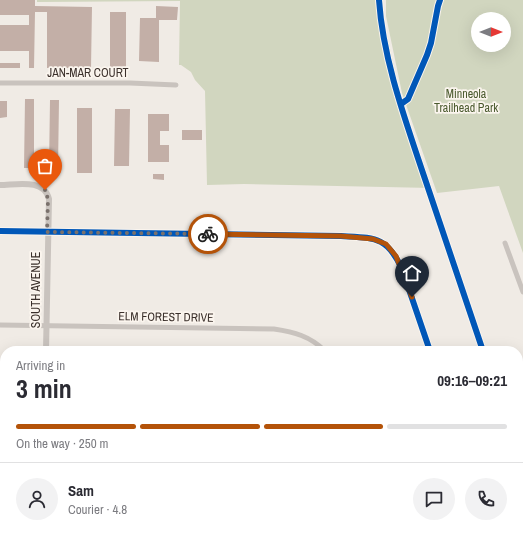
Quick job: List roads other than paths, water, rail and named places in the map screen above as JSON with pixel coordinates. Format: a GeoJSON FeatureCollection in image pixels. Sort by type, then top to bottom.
{"type":"FeatureCollection","features":[{"type":"Feature","properties":{"kind":"street","name":"JAN-MAR COURT"},"geometry":{"type":"LineString","coordinates":[[0,83],[123,83],[176,85]]}},
{"type":"Feature","properties":{"kind":"street","name":"SOUTH AVENUE"},"geometry":{"type":"LineString","coordinates":[[0,185],[32,184],[45,190],[48,199],[46,346]]}},
{"type":"Feature","properties":{"kind":"street"},"geometry":{"type":"LineString","coordinates":[[0,231],[341,236],[373,239],[386,244],[396,256],[402,269],[428,346]]}},
{"type":"Feature","properties":{"kind":"street"},"geometry":{"type":"LineString","coordinates":[[505,243],[523,292]]}},
{"type":"Feature","properties":{"kind":"street","name":"ELM FOREST DRIVE"},"geometry":{"type":"LineString","coordinates":[[0,325],[274,329],[302,334],[319,346]]}},
{"type":"Feature","properties":{"kind":"park label","name":"Minneola Trailhead Park"},"geometry":{"type":"Point","coordinates":[466,101]}}]}
